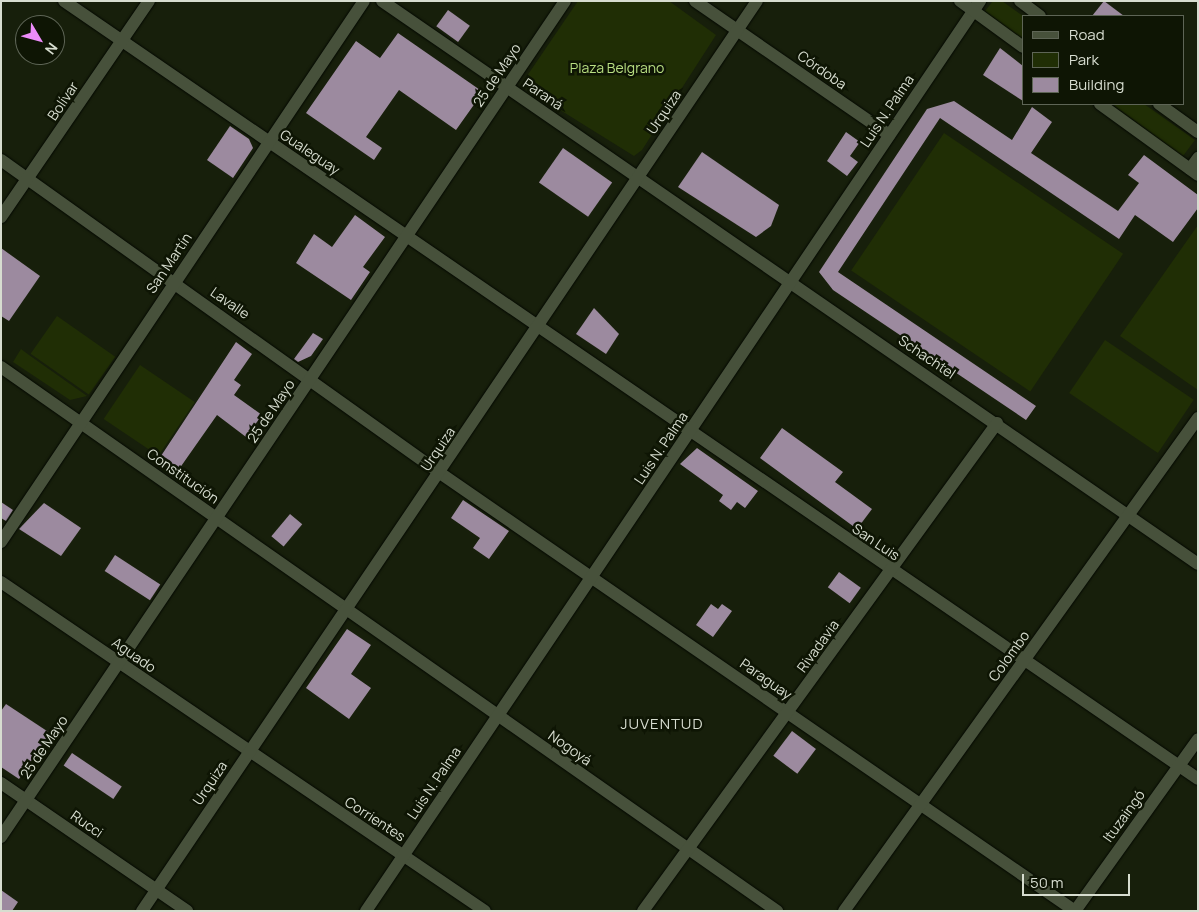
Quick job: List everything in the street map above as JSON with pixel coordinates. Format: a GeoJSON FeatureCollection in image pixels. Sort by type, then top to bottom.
{"type":"FeatureCollection","features":[{"type":"Feature","properties":{"kind":"street","name":"Gualeguay"},"geometry":{"type":"LineString","coordinates":[[64,1],[268,142],[406,233],[539,327]]}},
{"type":"Feature","properties":{"kind":"street","name":"Bolívar"},"geometry":{"type":"LineString","coordinates":[[1,217],[149,1]]}},
{"type":"Feature","properties":{"kind":"street","name":"San Martín"},"geometry":{"type":"LineString","coordinates":[[1,542],[364,1]]}},
{"type":"Feature","properties":{"kind":"street","name":"Paraná"},"geometry":{"type":"LineString","coordinates":[[382,1],[638,177]]}},
{"type":"Feature","properties":{"kind":"street","name":"25 de Mayo"},"geometry":{"type":"LineString","coordinates":[[1,837],[311,379],[406,233],[565,1]]}},
{"type":"Feature","properties":{"kind":"street","name":"Córdoba"},"geometry":{"type":"LineString","coordinates":[[695,1],[889,135]]}},
{"type":"Feature","properties":{"kind":"street","name":"Urquiza"},"geometry":{"type":"LineString","coordinates":[[142,911],[539,327],[757,1]]}},
{"type":"Feature","properties":{"kind":"street"},"geometry":{"type":"LineString","coordinates":[[960,1],[976,6],[1022,46]]}},
{"type":"Feature","properties":{"kind":"street"},"geometry":{"type":"LineString","coordinates":[[1020,1],[1039,15]]}},
{"type":"Feature","properties":{"kind":"street","name":"Luis N. Palma"},"geometry":{"type":"LineString","coordinates":[[366,911],[690,432],[787,281],[976,6]]}},
{"type":"Feature","properties":{"kind":"street"},"geometry":{"type":"LineString","coordinates":[[1101,105],[1194,172],[1198,158]]}},
{"type":"Feature","properties":{"kind":"street"},"geometry":{"type":"LineString","coordinates":[[1160,105],[1198,132]]}},
{"type":"Feature","properties":{"kind":"street","name":"Lavalle"},"geometry":{"type":"LineString","coordinates":[[1,160],[311,379],[440,473]]}},
{"type":"Feature","properties":{"kind":"street","name":"Schachtel"},"geometry":{"type":"LineString","coordinates":[[638,177],[787,281],[997,423],[1198,564]]}},
{"type":"Feature","properties":{"kind":"street","name":"San Luis"},"geometry":{"type":"LineString","coordinates":[[539,327],[1198,779]]}},
{"type":"Feature","properties":{"kind":"street","name":"Constitución"},"geometry":{"type":"LineString","coordinates":[[1,367],[347,610]]}},
{"type":"Feature","properties":{"kind":"street","name":"Colombo"},"geometry":{"type":"LineString","coordinates":[[844,911],[1198,418]]}},
{"type":"Feature","properties":{"kind":"street","name":"Rivadavia"},"geometry":{"type":"LineString","coordinates":[[643,911],[997,423]]}},
{"type":"Feature","properties":{"kind":"street","name":"Paraguay"},"geometry":{"type":"LineString","coordinates":[[440,473],[592,576],[1075,911]]}},
{"type":"Feature","properties":{"kind":"street","name":"Aguado"},"geometry":{"type":"LineString","coordinates":[[1,582],[119,662],[248,754]]}},
{"type":"Feature","properties":{"kind":"street","name":"Nogoyá"},"geometry":{"type":"LineString","coordinates":[[347,610],[777,911]]}},
{"type":"Feature","properties":{"kind":"street","name":"Ituzaingó"},"geometry":{"type":"LineString","coordinates":[[1075,911],[1198,739]]}},
{"type":"Feature","properties":{"kind":"street","name":"Corrientes"},"geometry":{"type":"LineString","coordinates":[[248,754],[485,911]]}},
{"type":"Feature","properties":{"kind":"street","name":"Rucci"},"geometry":{"type":"LineString","coordinates":[[1,783],[187,911]]}},
{"type":"Feature","properties":{"kind":"green space","name":"Plaza Belgrano"},"geometry":{"type":"Polygon","coordinates":[[[578,1],[669,1],[716,35],[642,150],[634,156],[528,90],[527,76],[578,1]]]}},
{"type":"Feature","properties":{"kind":"green space"},"geometry":{"type":"Polygon","coordinates":[[[993,1],[1002,1],[1022,15],[1022,38],[985,11],[993,1]]]}},
{"type":"Feature","properties":{"kind":"green space"},"geometry":{"type":"Polygon","coordinates":[[[1113,105],[1145,105],[1195,140],[1183,156],[1113,105]]]}},
{"type":"Feature","properties":{"kind":"green space"},"geometry":{"type":"Polygon","coordinates":[[[944,133],[1123,254],[1030,391],[851,271],[944,133]]]}},
{"type":"Feature","properties":{"kind":"green space"},"geometry":{"type":"Polygon","coordinates":[[[1198,225],[1198,390],[1120,336],[1198,225]]]}},
{"type":"Feature","properties":{"kind":"green space"},"geometry":{"type":"Polygon","coordinates":[[[57,316],[115,357],[89,394],[31,354],[57,316]]]}},
{"type":"Feature","properties":{"kind":"green space"},"geometry":{"type":"Polygon","coordinates":[[[1105,340],[1194,400],[1158,453],[1069,393],[1105,340]]]}},
{"type":"Feature","properties":{"kind":"green space"},"geometry":{"type":"Polygon","coordinates":[[[21,349],[87,396],[70,400],[13,362],[21,349]]]}},
{"type":"Feature","properties":{"kind":"green space"},"geometry":{"type":"Polygon","coordinates":[[[140,365],[195,402],[158,456],[104,419],[140,365]]]}},
{"type":"Feature","properties":{"kind":"building"},"geometry":{"type":"Polygon","coordinates":[[[1104,1],[1123,15],[1093,15],[1104,1]]]}},
{"type":"Feature","properties":{"kind":"building"},"geometry":{"type":"Polygon","coordinates":[[[448,10],[470,26],[458,42],[436,26],[448,10]]]}},
{"type":"Feature","properties":{"kind":"building"},"geometry":{"type":"Polygon","coordinates":[[[398,33],[483,92],[456,130],[399,90],[366,137],[382,148],[374,160],[306,113],[356,41],[380,58],[398,33]]]}},
{"type":"Feature","properties":{"kind":"building"},"geometry":{"type":"Polygon","coordinates":[[[1000,48],[1022,65],[1022,100],[983,75],[1000,48]]]}},
{"type":"Feature","properties":{"kind":"building"},"geometry":{"type":"Polygon","coordinates":[[[954,101],[1012,140],[1032,107],[1052,122],[1031,153],[1118,211],[1139,183],[1128,175],[1144,155],[1198,195],[1198,208],[1173,242],[1135,215],[1119,239],[940,118],[838,272],[1036,406],[1026,420],[833,290],[819,272],[927,109],[954,101]]]}},
{"type":"Feature","properties":{"kind":"building"},"geometry":{"type":"Polygon","coordinates":[[[230,126],[249,139],[253,148],[233,178],[207,160],[230,126]]]}},
{"type":"Feature","properties":{"kind":"building"},"geometry":{"type":"Polygon","coordinates":[[[846,132],[860,142],[850,156],[858,162],[847,176],[827,161],[846,132]]]}},
{"type":"Feature","properties":{"kind":"building"},"geometry":{"type":"Polygon","coordinates":[[[563,148],[612,182],[588,217],[539,182],[563,148]]]}},
{"type":"Feature","properties":{"kind":"building"},"geometry":{"type":"Polygon","coordinates":[[[702,152],[779,205],[771,226],[756,237],[678,187],[702,152]]]}},
{"type":"Feature","properties":{"kind":"building"},"geometry":{"type":"Polygon","coordinates":[[[355,215],[385,237],[363,267],[370,272],[351,300],[296,263],[314,234],[332,247],[355,215]]]}},
{"type":"Feature","properties":{"kind":"building"},"geometry":{"type":"Polygon","coordinates":[[[1,248],[40,276],[9,321],[1,316],[1,248]]]}},
{"type":"Feature","properties":{"kind":"building"},"geometry":{"type":"Polygon","coordinates":[[[594,308],[619,334],[606,354],[576,334],[594,308]]]}},
{"type":"Feature","properties":{"kind":"building"},"geometry":{"type":"Polygon","coordinates":[[[313,333],[323,339],[311,356],[298,362],[294,359],[313,333]]]}},
{"type":"Feature","properties":{"kind":"building"},"geometry":{"type":"Polygon","coordinates":[[[236,342],[252,354],[234,380],[241,385],[234,395],[262,415],[246,437],[217,415],[177,472],[159,459],[236,342]]]}},
{"type":"Feature","properties":{"kind":"building"},"geometry":{"type":"Polygon","coordinates":[[[782,428],[843,472],[835,482],[872,509],[857,529],[760,458],[782,428]]]}},
{"type":"Feature","properties":{"kind":"building"},"geometry":{"type":"Polygon","coordinates":[[[697,448],[758,491],[745,508],[737,502],[731,510],[719,501],[723,495],[680,464],[697,448]]]}},
{"type":"Feature","properties":{"kind":"building"},"geometry":{"type":"Polygon","coordinates":[[[463,500],[509,531],[489,559],[473,548],[480,538],[451,518],[463,500]]]}},
{"type":"Feature","properties":{"kind":"building"},"geometry":{"type":"Polygon","coordinates":[[[1,502],[13,510],[6,521],[1,518],[1,502]]]}},
{"type":"Feature","properties":{"kind":"building"},"geometry":{"type":"Polygon","coordinates":[[[44,503],[81,528],[61,556],[19,529],[44,503]]]}},
{"type":"Feature","properties":{"kind":"building"},"geometry":{"type":"Polygon","coordinates":[[[290,514],[302,524],[284,546],[271,536],[290,514]]]}},
{"type":"Feature","properties":{"kind":"building"},"geometry":{"type":"Polygon","coordinates":[[[115,555],[160,584],[150,600],[105,571],[115,555]]]}},
{"type":"Feature","properties":{"kind":"building"},"geometry":{"type":"Polygon","coordinates":[[[839,572],[861,588],[850,603],[828,587],[839,572]]]}},
{"type":"Feature","properties":{"kind":"building"},"geometry":{"type":"Polygon","coordinates":[[[711,604],[718,609],[722,604],[732,611],[713,637],[696,625],[711,604]]]}},
{"type":"Feature","properties":{"kind":"building"},"geometry":{"type":"Polygon","coordinates":[[[347,629],[371,645],[351,674],[371,688],[349,719],[306,688],[347,629]]]}},
{"type":"Feature","properties":{"kind":"building"},"geometry":{"type":"Polygon","coordinates":[[[6,704],[50,733],[19,779],[1,767],[1,711],[6,704]]]}},
{"type":"Feature","properties":{"kind":"building"},"geometry":{"type":"Polygon","coordinates":[[[792,731],[816,749],[797,774],[773,756],[792,731]]]}},
{"type":"Feature","properties":{"kind":"building"},"geometry":{"type":"Polygon","coordinates":[[[72,753],[122,787],[113,799],[64,765],[72,753]]]}},
{"type":"Feature","properties":{"kind":"building"},"geometry":{"type":"Polygon","coordinates":[[[1,890],[18,902],[12,911],[1,911],[1,890]]]}},
{"type":"Feature","properties":{"kind":"district","name":"JUVENTUD"},"geometry":{"type":"Point","coordinates":[662,724]}}]}
